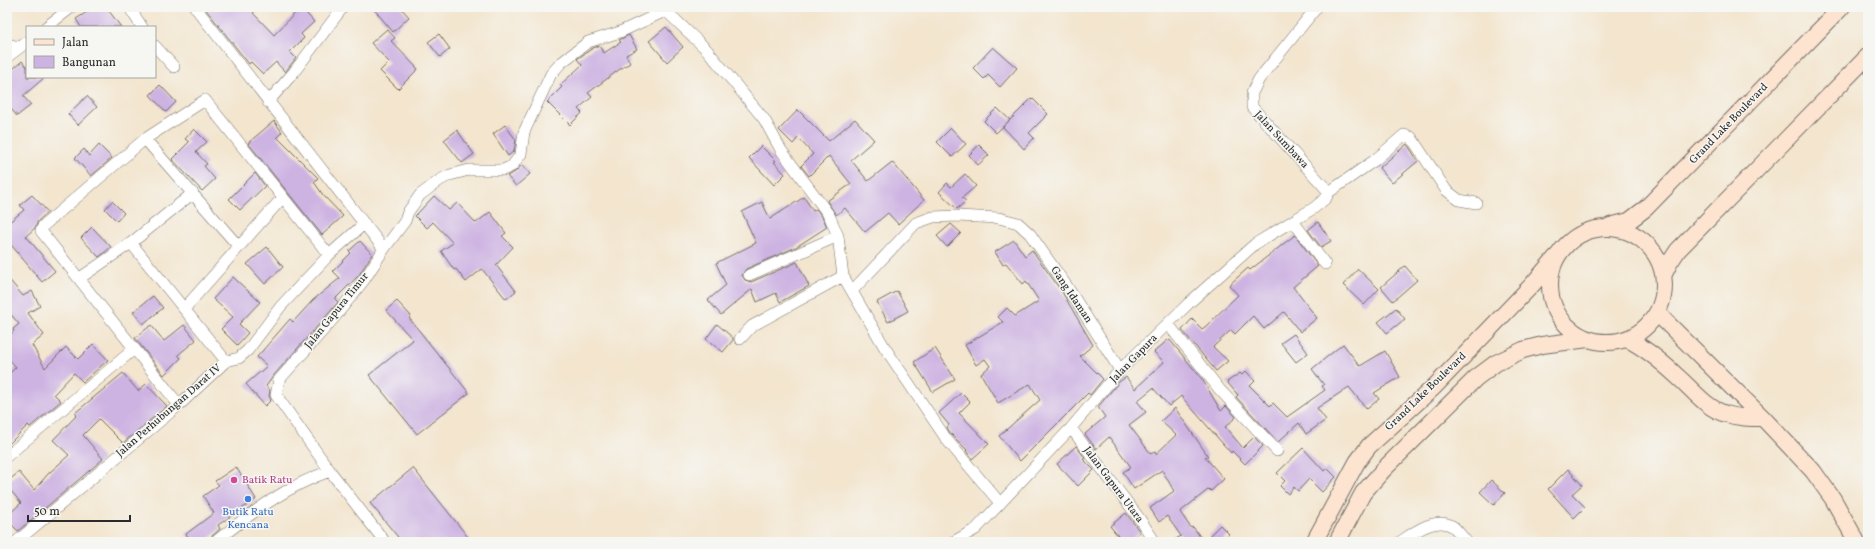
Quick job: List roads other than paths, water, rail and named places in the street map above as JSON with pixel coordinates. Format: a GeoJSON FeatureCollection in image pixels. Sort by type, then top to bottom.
{"type":"FeatureCollection","features":[{"type":"Feature","properties":{"kind":"street"},"geometry":{"type":"LineString","coordinates":[[47,26],[72,7]]}},
{"type":"Feature","properties":{"kind":"street"},"geometry":{"type":"LineString","coordinates":[[129,7],[141,26]]}},
{"type":"Feature","properties":{"kind":"street"},"geometry":{"type":"LineString","coordinates":[[195,7],[384,249]]}},
{"type":"Feature","properties":{"kind":"street"},"geometry":{"type":"LineString","coordinates":[[268,102],[294,72],[343,7]]}},
{"type":"Feature","properties":{"kind":"street","name":"Jalan Sumbawa"},"geometry":{"type":"LineString","coordinates":[[1317,7],[1259,79],[1252,93],[1252,107],[1329,192]]}},
{"type":"Feature","properties":{"kind":"street","name":"Grand Lake Boulevard"},"geometry":{"type":"LineString","coordinates":[[1607,227],[1629,221],[1646,208],[1842,7]]}},
{"type":"Feature","properties":{"kind":"street"},"geometry":{"type":"LineString","coordinates":[[664,9],[707,50],[764,119],[781,150],[829,215],[838,236],[843,276],[885,348],[946,440],[1000,503]]}},
{"type":"Feature","properties":{"kind":"street","name":"Jalan Gapura Timur"},"geometry":{"type":"LineString","coordinates":[[385,542],[278,401],[276,389],[279,380],[333,319],[364,280],[384,249],[405,221],[411,208],[420,195],[440,180],[450,175],[469,170],[504,170],[512,166],[521,154],[524,132],[551,74],[561,63],[588,42],[620,32],[664,9]]}},
{"type":"Feature","properties":{"kind":"street"},"geometry":{"type":"LineString","coordinates":[[7,44],[23,45]]}},
{"type":"Feature","properties":{"kind":"street"},"geometry":{"type":"LineString","coordinates":[[7,57],[23,45]]}},
{"type":"Feature","properties":{"kind":"street"},"geometry":{"type":"LineString","coordinates":[[156,47],[174,67]]}},
{"type":"Feature","properties":{"kind":"street"},"geometry":{"type":"LineString","coordinates":[[1664,274],[1678,250],[1868,56]]}},
{"type":"Feature","properties":{"kind":"street"},"geometry":{"type":"LineString","coordinates":[[179,406],[80,278],[41,231],[41,228],[145,139],[205,100],[329,255]]}},
{"type":"Feature","properties":{"kind":"street","name":"Jalan Gapura"},"geometry":{"type":"LineString","coordinates":[[953,542],[976,529],[1071,428],[1120,370],[1255,244],[1314,208],[1326,198],[1329,192],[1375,160],[1404,135],[1411,137],[1446,190],[1460,200],[1476,203]]}},
{"type":"Feature","properties":{"kind":"street"},"geometry":{"type":"LineString","coordinates":[[145,139],[239,246]]}},
{"type":"Feature","properties":{"kind":"street"},"geometry":{"type":"LineString","coordinates":[[80,278],[131,243],[193,193]]}},
{"type":"Feature","properties":{"kind":"street"},"geometry":{"type":"LineString","coordinates":[[184,309],[283,197]]}},
{"type":"Feature","properties":{"kind":"street","name":"Gang Idaman"},"geometry":{"type":"LineString","coordinates":[[852,290],[916,223],[933,217],[957,216],[999,218],[1018,223],[1030,234],[1068,288],[1120,370]]}},
{"type":"Feature","properties":{"kind":"street"},"geometry":{"type":"LineString","coordinates":[[1293,221],[1326,264]]}},
{"type":"Feature","properties":{"kind":"street","name":"Jalan Perhubungan Darat IV"},"geometry":{"type":"LineString","coordinates":[[16,542],[179,406],[226,361],[239,358],[248,350],[281,306],[329,255],[364,224]]}},
{"type":"Feature","properties":{"kind":"street"},"geometry":{"type":"LineString","coordinates":[[1337,542],[1363,493],[1384,469],[1476,378],[1496,363],[1523,350],[1542,345],[1588,339],[1607,342],[1627,339],[1644,328],[1657,313],[1664,294],[1664,274],[1657,256],[1644,240],[1626,230],[1607,227],[1587,231],[1570,241],[1557,256],[1550,275],[1550,296],[1557,314],[1570,329],[1588,339]]}},
{"type":"Feature","properties":{"kind":"street"},"geometry":{"type":"LineString","coordinates":[[749,275],[838,236]]}},
{"type":"Feature","properties":{"kind":"street"},"geometry":{"type":"LineString","coordinates":[[131,243],[226,361]]}},
{"type":"Feature","properties":{"kind":"street","name":"Grand Lake Boulevard"},"geometry":{"type":"LineString","coordinates":[[1314,542],[1357,462],[1369,446],[1434,387],[1532,286],[1557,256]]}},
{"type":"Feature","properties":{"kind":"street"},"geometry":{"type":"LineString","coordinates":[[740,339],[752,326],[843,276]]}},
{"type":"Feature","properties":{"kind":"street"},"geometry":{"type":"LineString","coordinates":[[1657,313],[1763,418],[1813,471],[1833,499],[1857,542]]}},
{"type":"Feature","properties":{"kind":"street"},"geometry":{"type":"LineString","coordinates":[[1168,324],[1220,390],[1277,451]]}},
{"type":"Feature","properties":{"kind":"street"},"geometry":{"type":"LineString","coordinates":[[1627,339],[1642,346],[1679,377],[1704,401],[1725,414],[1743,418],[1763,418]]}},
{"type":"Feature","properties":{"kind":"street"},"geometry":{"type":"LineString","coordinates":[[9,451],[134,348]]}},
{"type":"Feature","properties":{"kind":"street","name":"Jalan Gapura Utara"},"geometry":{"type":"LineString","coordinates":[[1071,428],[1139,518],[1155,542]]}},
{"type":"Feature","properties":{"kind":"street"},"geometry":{"type":"LineString","coordinates":[[215,542],[250,515],[294,486],[308,478],[330,471]]}},
{"type":"Feature","properties":{"kind":"street"},"geometry":{"type":"LineString","coordinates":[[1400,542],[1416,531],[1438,522],[1452,526],[1467,542]]}},
{"type":"Feature","properties":{"kind":"place","name":"Batik Ratu"},"geometry":{"type":"Point","coordinates":[234,480]}},
{"type":"Feature","properties":{"kind":"place","name":"Butik Ratu Kencana"},"geometry":{"type":"Point","coordinates":[248,499]}}]}
